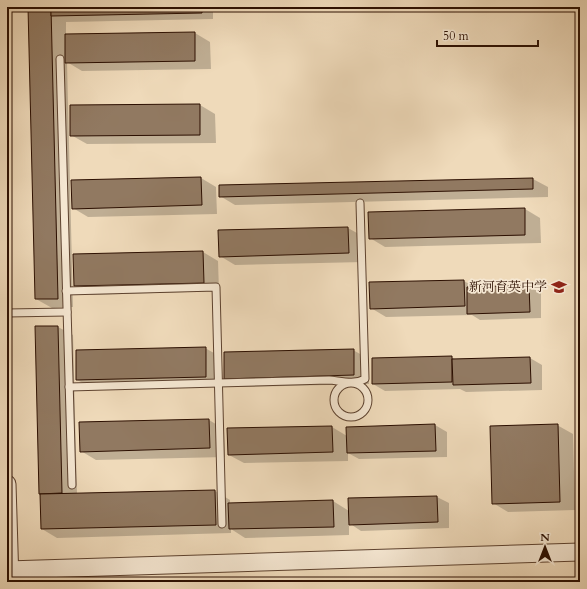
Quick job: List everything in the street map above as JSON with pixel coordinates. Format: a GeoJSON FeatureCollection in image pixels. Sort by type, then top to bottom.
{"type":"FeatureCollection","features":[{"type":"Feature","properties":{"kind":"street"},"geometry":{"type":"LineString","coordinates":[[7,484],[9,574],[580,552]]}},
{"type":"Feature","properties":{"kind":"lane"},"geometry":{"type":"LineString","coordinates":[[60,59],[72,484]]}},
{"type":"Feature","properties":{"kind":"lane"},"geometry":{"type":"LineString","coordinates":[[69,387],[329,380],[351,383],[357,384],[366,391],[368,397],[365,408],[357,415],[345,416],[340,413],[334,403],[334,397],[336,391],[340,387],[351,383],[361,381],[365,379],[360,203]]}},
{"type":"Feature","properties":{"kind":"lane"},"geometry":{"type":"LineString","coordinates":[[66,291],[216,287],[222,524]]}},
{"type":"Feature","properties":{"kind":"lane"},"geometry":{"type":"LineString","coordinates":[[7,314],[67,312]]}},
{"type":"Feature","properties":{"kind":"building"},"geometry":{"type":"Polygon","coordinates":[[[28,7],[51,7],[58,299],[35,299],[28,7]]]}},
{"type":"Feature","properties":{"kind":"building"},"geometry":{"type":"Polygon","coordinates":[[[51,7],[202,7],[202,13],[51,16],[51,7]]]}},
{"type":"Feature","properties":{"kind":"building"},"geometry":{"type":"Polygon","coordinates":[[[195,32],[195,61],[65,63],[65,34],[195,32]]]}},
{"type":"Feature","properties":{"kind":"building"},"geometry":{"type":"Polygon","coordinates":[[[200,104],[200,135],[70,136],[70,105],[200,104]]]}},
{"type":"Feature","properties":{"kind":"building"},"geometry":{"type":"Polygon","coordinates":[[[201,177],[202,205],[72,209],[71,180],[201,177]]]}},
{"type":"Feature","properties":{"kind":"building"},"geometry":{"type":"Polygon","coordinates":[[[533,178],[533,189],[219,197],[219,185],[533,178]]]}},
{"type":"Feature","properties":{"kind":"building"},"geometry":{"type":"Polygon","coordinates":[[[525,208],[525,235],[369,239],[368,212],[525,208]]]}},
{"type":"Feature","properties":{"kind":"building"},"geometry":{"type":"Polygon","coordinates":[[[348,227],[349,253],[219,257],[218,230],[348,227]]]}},
{"type":"Feature","properties":{"kind":"building"},"geometry":{"type":"Polygon","coordinates":[[[203,251],[204,283],[74,286],[73,254],[203,251]]]}},
{"type":"Feature","properties":{"kind":"building"},"geometry":{"type":"Polygon","coordinates":[[[464,280],[465,306],[370,309],[369,282],[464,280]]]}},
{"type":"Feature","properties":{"kind":"building"},"geometry":{"type":"Polygon","coordinates":[[[529,285],[530,312],[467,314],[467,287],[529,285]]]}},
{"type":"Feature","properties":{"kind":"building"},"geometry":{"type":"Polygon","coordinates":[[[35,326],[58,326],[62,493],[39,494],[35,326]]]}},
{"type":"Feature","properties":{"kind":"building"},"geometry":{"type":"Polygon","coordinates":[[[206,347],[206,377],[76,380],[76,350],[206,347]]]}},
{"type":"Feature","properties":{"kind":"building"},"geometry":{"type":"Polygon","coordinates":[[[354,349],[354,375],[224,379],[224,352],[354,349]]]}},
{"type":"Feature","properties":{"kind":"building"},"geometry":{"type":"Polygon","coordinates":[[[452,356],[452,382],[372,384],[372,358],[452,356]]]}},
{"type":"Feature","properties":{"kind":"building"},"geometry":{"type":"Polygon","coordinates":[[[530,357],[531,383],[453,385],[452,359],[530,357]]]}},
{"type":"Feature","properties":{"kind":"building"},"geometry":{"type":"Polygon","coordinates":[[[209,419],[210,448],[80,452],[79,422],[209,419]]]}},
{"type":"Feature","properties":{"kind":"building"},"geometry":{"type":"Polygon","coordinates":[[[435,424],[436,451],[347,453],[346,427],[435,424]]]}},
{"type":"Feature","properties":{"kind":"building"},"geometry":{"type":"Polygon","coordinates":[[[558,424],[560,502],[492,504],[490,426],[558,424]]]}},
{"type":"Feature","properties":{"kind":"building"},"geometry":{"type":"Polygon","coordinates":[[[332,426],[333,452],[228,455],[227,428],[332,426]]]}},
{"type":"Feature","properties":{"kind":"building"},"geometry":{"type":"Polygon","coordinates":[[[215,490],[216,525],[41,529],[40,494],[215,490]]]}},
{"type":"Feature","properties":{"kind":"building"},"geometry":{"type":"Polygon","coordinates":[[[437,496],[438,522],[349,525],[348,498],[437,496]]]}},
{"type":"Feature","properties":{"kind":"building"},"geometry":{"type":"Polygon","coordinates":[[[333,500],[334,527],[229,529],[228,503],[333,500]]]}},
{"type":"Feature","properties":{"kind":"place","name":"新河育英中学"},"geometry":{"type":"Point","coordinates":[559,287]}}]}
